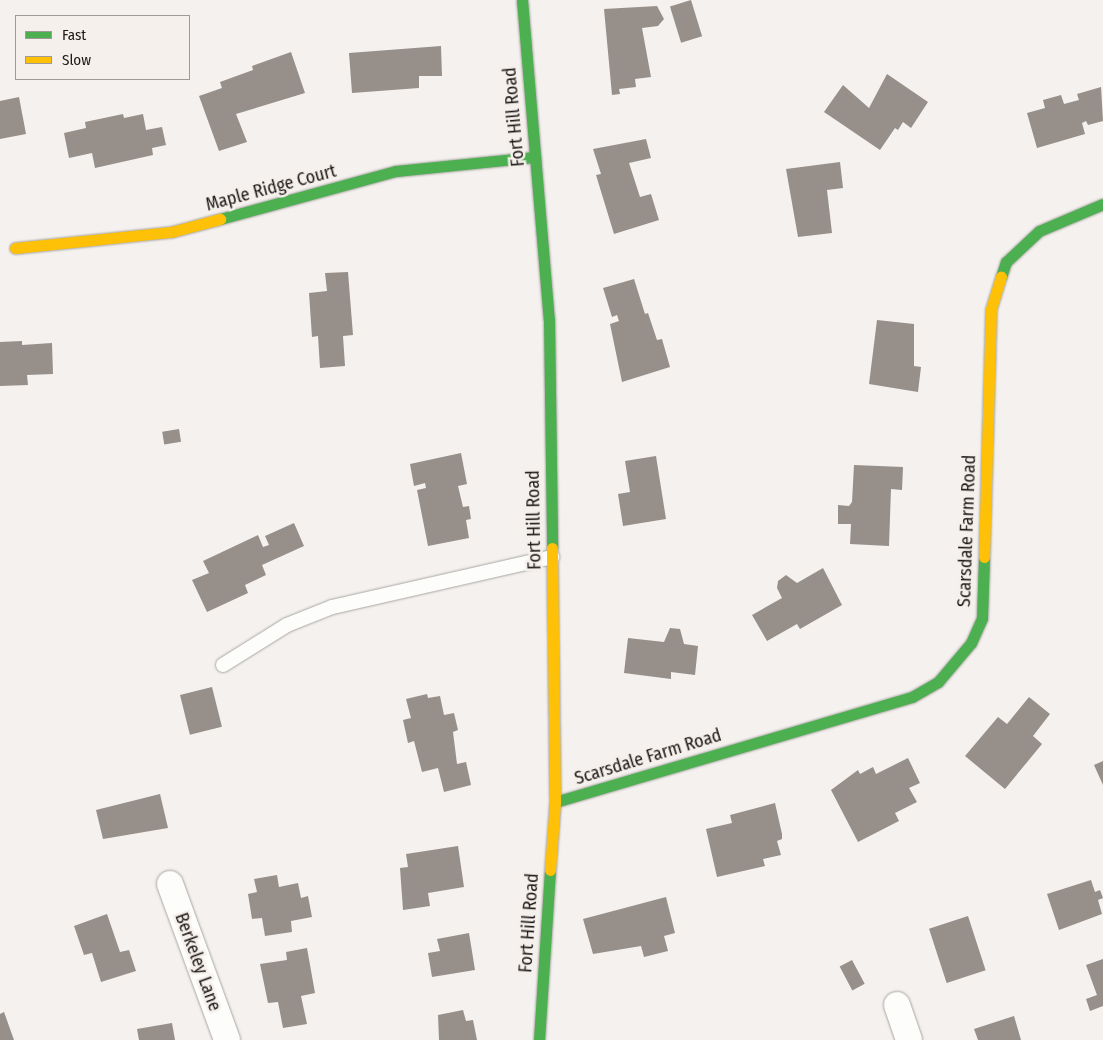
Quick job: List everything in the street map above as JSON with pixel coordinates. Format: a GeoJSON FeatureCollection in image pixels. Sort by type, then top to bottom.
{"type":"FeatureCollection","features":[{"type":"Feature","properties":{"kind":"street","name":"Fort Hill Road"},"geometry":{"type":"LineString","coordinates":[[522,0],[549,320],[555,802],[539,1040]]}},
{"type":"Feature","properties":{"kind":"street","name":"Maple Ridge Court"},"geometry":{"type":"LineString","coordinates":[[15,248],[171,232],[396,171],[535,157]]}},
{"type":"Feature","properties":{"kind":"street","name":"Scarsdale Farm Road"},"geometry":{"type":"LineString","coordinates":[[555,802],[912,697],[938,682],[957,664],[971,644],[982,618],[991,310],[1006,262],[1040,231],[1103,204]]}},
{"type":"Feature","properties":{"kind":"street","name":"Berkeley Lane"},"geometry":{"type":"LineString","coordinates":[[170,884],[227,1040]]}},
{"type":"Feature","properties":{"kind":"street"},"geometry":{"type":"LineString","coordinates":[[897,1005],[909,1040]]}},
{"type":"Feature","properties":{"kind":"lane"},"geometry":{"type":"LineString","coordinates":[[223,665],[287,625],[332,607],[552,557]]}},
{"type":"Feature","properties":{"kind":"building"},"geometry":{"type":"Polygon","coordinates":[[[691,0],[702,36],[681,43],[670,6],[691,0]]]}},
{"type":"Feature","properties":{"kind":"building"},"geometry":{"type":"Polygon","coordinates":[[[657,6],[664,19],[658,26],[642,28],[651,77],[635,79],[636,87],[619,89],[620,94],[612,95],[604,9],[657,6]]]}},
{"type":"Feature","properties":{"kind":"building"},"geometry":{"type":"Polygon","coordinates":[[[441,46],[442,76],[419,76],[419,88],[352,93],[349,53],[441,46]]]}},
{"type":"Feature","properties":{"kind":"building"},"geometry":{"type":"Polygon","coordinates":[[[291,52],[305,93],[236,114],[247,142],[219,151],[199,96],[222,88],[220,82],[253,70],[252,66],[291,52]]]}},
{"type":"Feature","properties":{"kind":"building"},"geometry":{"type":"Polygon","coordinates":[[[887,74],[928,102],[911,128],[903,122],[898,130],[895,128],[880,150],[824,112],[843,85],[869,108],[887,74]]]}},
{"type":"Feature","properties":{"kind":"building"},"geometry":{"type":"Polygon","coordinates":[[[1101,87],[1103,121],[1088,125],[1086,121],[1082,123],[1085,134],[1037,148],[1027,113],[1045,108],[1043,100],[1061,95],[1064,104],[1079,100],[1077,94],[1101,87]]]}},
{"type":"Feature","properties":{"kind":"building"},"geometry":{"type":"Polygon","coordinates":[[[19,97],[26,134],[0,139],[0,101],[19,97]]]}},
{"type":"Feature","properties":{"kind":"building"},"geometry":{"type":"Polygon","coordinates":[[[123,114],[124,118],[143,114],[146,130],[162,127],[166,145],[152,148],[153,155],[95,168],[92,153],[69,158],[64,133],[86,128],[85,122],[123,114]]]}},
{"type":"Feature","properties":{"kind":"building"},"geometry":{"type":"Polygon","coordinates":[[[646,139],[651,158],[629,163],[640,197],[651,194],[659,220],[614,234],[596,175],[601,174],[593,149],[646,139]]]}},
{"type":"Feature","properties":{"kind":"building"},"geometry":{"type":"Polygon","coordinates":[[[840,162],[843,188],[827,190],[832,233],[798,237],[786,169],[840,162]]]}},
{"type":"Feature","properties":{"kind":"building"},"geometry":{"type":"Polygon","coordinates":[[[348,272],[353,335],[343,336],[345,366],[320,368],[318,336],[312,337],[309,293],[327,291],[325,273],[348,272]]]}},
{"type":"Feature","properties":{"kind":"building"},"geometry":{"type":"Polygon","coordinates":[[[634,279],[645,314],[648,313],[657,340],[662,339],[670,367],[622,382],[610,324],[619,321],[617,315],[612,317],[603,288],[634,279]]]}},
{"type":"Feature","properties":{"kind":"building"},"geometry":{"type":"Polygon","coordinates":[[[877,320],[914,324],[914,366],[921,367],[918,392],[869,384],[877,320]]]}},
{"type":"Feature","properties":{"kind":"building"},"geometry":{"type":"Polygon","coordinates":[[[22,341],[22,345],[52,343],[53,374],[27,375],[28,385],[0,386],[0,342],[22,341]]]}},
{"type":"Feature","properties":{"kind":"building"},"geometry":{"type":"Polygon","coordinates":[[[179,429],[181,442],[164,444],[162,432],[179,429]]]}},
{"type":"Feature","properties":{"kind":"building"},"geometry":{"type":"Polygon","coordinates":[[[461,453],[467,484],[458,486],[463,507],[469,506],[471,519],[466,520],[469,538],[428,546],[417,490],[426,488],[425,483],[414,486],[410,464],[461,453]]]}},
{"type":"Feature","properties":{"kind":"building"},"geometry":{"type":"Polygon","coordinates":[[[656,456],[666,519],[623,526],[618,494],[630,492],[625,461],[656,456]]]}},
{"type":"Feature","properties":{"kind":"building"},"geometry":{"type":"Polygon","coordinates":[[[854,465],[903,467],[902,490],[891,489],[889,546],[850,544],[851,524],[838,524],[838,505],[849,506],[852,502],[854,465]]]}},
{"type":"Feature","properties":{"kind":"building"},"geometry":{"type":"Polygon","coordinates":[[[294,523],[304,546],[262,565],[266,575],[245,585],[248,593],[207,612],[192,580],[209,573],[203,561],[258,535],[263,547],[269,545],[265,536],[294,523]]]}},
{"type":"Feature","properties":{"kind":"building"},"geometry":{"type":"Polygon","coordinates":[[[823,568],[842,605],[800,629],[797,624],[767,641],[752,615],[782,598],[777,588],[778,581],[786,575],[797,583],[823,568]]]}},
{"type":"Feature","properties":{"kind":"building"},"geometry":{"type":"Polygon","coordinates":[[[670,628],[680,629],[684,644],[698,646],[695,675],[671,672],[671,679],[624,673],[628,638],[664,642],[670,628]]]}},
{"type":"Feature","properties":{"kind":"building"},"geometry":{"type":"Polygon","coordinates":[[[212,687],[222,727],[190,735],[180,695],[212,687]]]}},
{"type":"Feature","properties":{"kind":"building"},"geometry":{"type":"Polygon","coordinates":[[[427,694],[428,698],[440,696],[444,715],[454,713],[458,730],[453,732],[457,764],[466,762],[471,785],[444,792],[438,768],[422,772],[414,741],[408,743],[403,720],[411,718],[406,699],[427,694]]]}},
{"type":"Feature","properties":{"kind":"building"},"geometry":{"type":"Polygon","coordinates":[[[1029,697],[1050,714],[1033,736],[1042,744],[1005,789],[965,756],[998,717],[1007,724],[1029,697]]]}},
{"type":"Feature","properties":{"kind":"building"},"geometry":{"type":"Polygon","coordinates":[[[908,758],[920,783],[909,788],[917,802],[895,813],[899,821],[858,842],[831,790],[858,770],[860,774],[873,767],[876,774],[908,758]]]}},
{"type":"Feature","properties":{"kind":"building"},"geometry":{"type":"Polygon","coordinates":[[[1103,761],[1103,785],[1094,765],[1103,761]]]}},
{"type":"Feature","properties":{"kind":"building"},"geometry":{"type":"Polygon","coordinates":[[[160,794],[168,828],[103,839],[96,810],[160,794]]]}},
{"type":"Feature","properties":{"kind":"building"},"geometry":{"type":"Polygon","coordinates":[[[775,803],[782,834],[782,839],[777,841],[781,855],[763,859],[765,866],[717,877],[706,829],[732,823],[730,815],[775,803]]]}},
{"type":"Feature","properties":{"kind":"building"},"geometry":{"type":"Polygon","coordinates":[[[458,846],[464,887],[428,893],[430,906],[403,910],[400,868],[408,867],[406,854],[458,846]]]}},
{"type":"Feature","properties":{"kind":"building"},"geometry":{"type":"Polygon","coordinates":[[[277,875],[279,887],[298,883],[301,898],[308,896],[312,917],[291,921],[292,932],[265,936],[262,918],[252,919],[248,894],[257,892],[254,879],[277,875]]]}},
{"type":"Feature","properties":{"kind":"building"},"geometry":{"type":"Polygon","coordinates":[[[1091,880],[1095,892],[1100,890],[1103,898],[1098,900],[1102,914],[1059,930],[1047,894],[1091,880]]]}},
{"type":"Feature","properties":{"kind":"building"},"geometry":{"type":"Polygon","coordinates":[[[666,897],[675,933],[664,936],[668,951],[644,957],[641,946],[593,954],[583,919],[666,897]]]}},
{"type":"Feature","properties":{"kind":"building"},"geometry":{"type":"Polygon","coordinates":[[[107,914],[120,952],[129,950],[136,971],[101,982],[92,953],[84,955],[74,926],[107,914]]]}},
{"type":"Feature","properties":{"kind":"building"},"geometry":{"type":"Polygon","coordinates":[[[968,916],[986,970],[947,983],[929,929],[968,916]]]}},
{"type":"Feature","properties":{"kind":"building"},"geometry":{"type":"Polygon","coordinates":[[[469,933],[475,970],[432,977],[428,953],[440,951],[437,939],[469,933]]]}},
{"type":"Feature","properties":{"kind":"building"},"geometry":{"type":"Polygon","coordinates":[[[307,948],[315,993],[301,996],[307,1024],[283,1028],[278,1002],[268,1003],[260,964],[287,960],[286,952],[307,948]]]}},
{"type":"Feature","properties":{"kind":"building"},"geometry":{"type":"Polygon","coordinates":[[[1103,959],[1103,1006],[1090,1011],[1086,999],[1097,995],[1086,965],[1103,959]]]}},
{"type":"Feature","properties":{"kind":"building"},"geometry":{"type":"Polygon","coordinates":[[[852,960],[865,984],[852,990],[840,967],[852,960]]]}},
{"type":"Feature","properties":{"kind":"building"},"geometry":{"type":"Polygon","coordinates":[[[463,1010],[466,1021],[473,1020],[477,1040],[439,1040],[438,1015],[463,1010]]]}},
{"type":"Feature","properties":{"kind":"building"},"geometry":{"type":"Polygon","coordinates":[[[4,1012],[14,1040],[0,1040],[0,1014],[4,1012]]]}},
{"type":"Feature","properties":{"kind":"building"},"geometry":{"type":"Polygon","coordinates":[[[1014,1016],[1021,1040],[978,1040],[974,1029],[1014,1016]]]}},
{"type":"Feature","properties":{"kind":"building"},"geometry":{"type":"Polygon","coordinates":[[[172,1023],[175,1040],[139,1040],[137,1029],[172,1023]]]}},
{"type":"Feature","properties":{"kind":"traffic: fast"},"geometry":{"type":"LineString","coordinates":[[522,0],[549,320],[552,548]]}},
{"type":"Feature","properties":{"kind":"traffic: fast"},"geometry":{"type":"LineString","coordinates":[[220,219],[396,171],[535,157]]}},
{"type":"Feature","properties":{"kind":"traffic: fast"},"geometry":{"type":"LineString","coordinates":[[1001,277],[1006,262],[1039,231],[1103,204]]}},
{"type":"Feature","properties":{"kind":"traffic: fast"},"geometry":{"type":"LineString","coordinates":[[555,802],[912,697],[938,682],[971,643],[982,618],[984,557]]}},
{"type":"Feature","properties":{"kind":"traffic: fast"},"geometry":{"type":"LineString","coordinates":[[539,1040],[550,870]]}},
{"type":"Feature","properties":{"kind":"traffic: slow"},"geometry":{"type":"LineString","coordinates":[[15,248],[171,232],[220,219]]}},
{"type":"Feature","properties":{"kind":"traffic: slow"},"geometry":{"type":"LineString","coordinates":[[984,557],[991,309],[1001,277]]}},
{"type":"Feature","properties":{"kind":"traffic: slow"},"geometry":{"type":"LineString","coordinates":[[550,870],[555,802],[552,548]]}}]}
